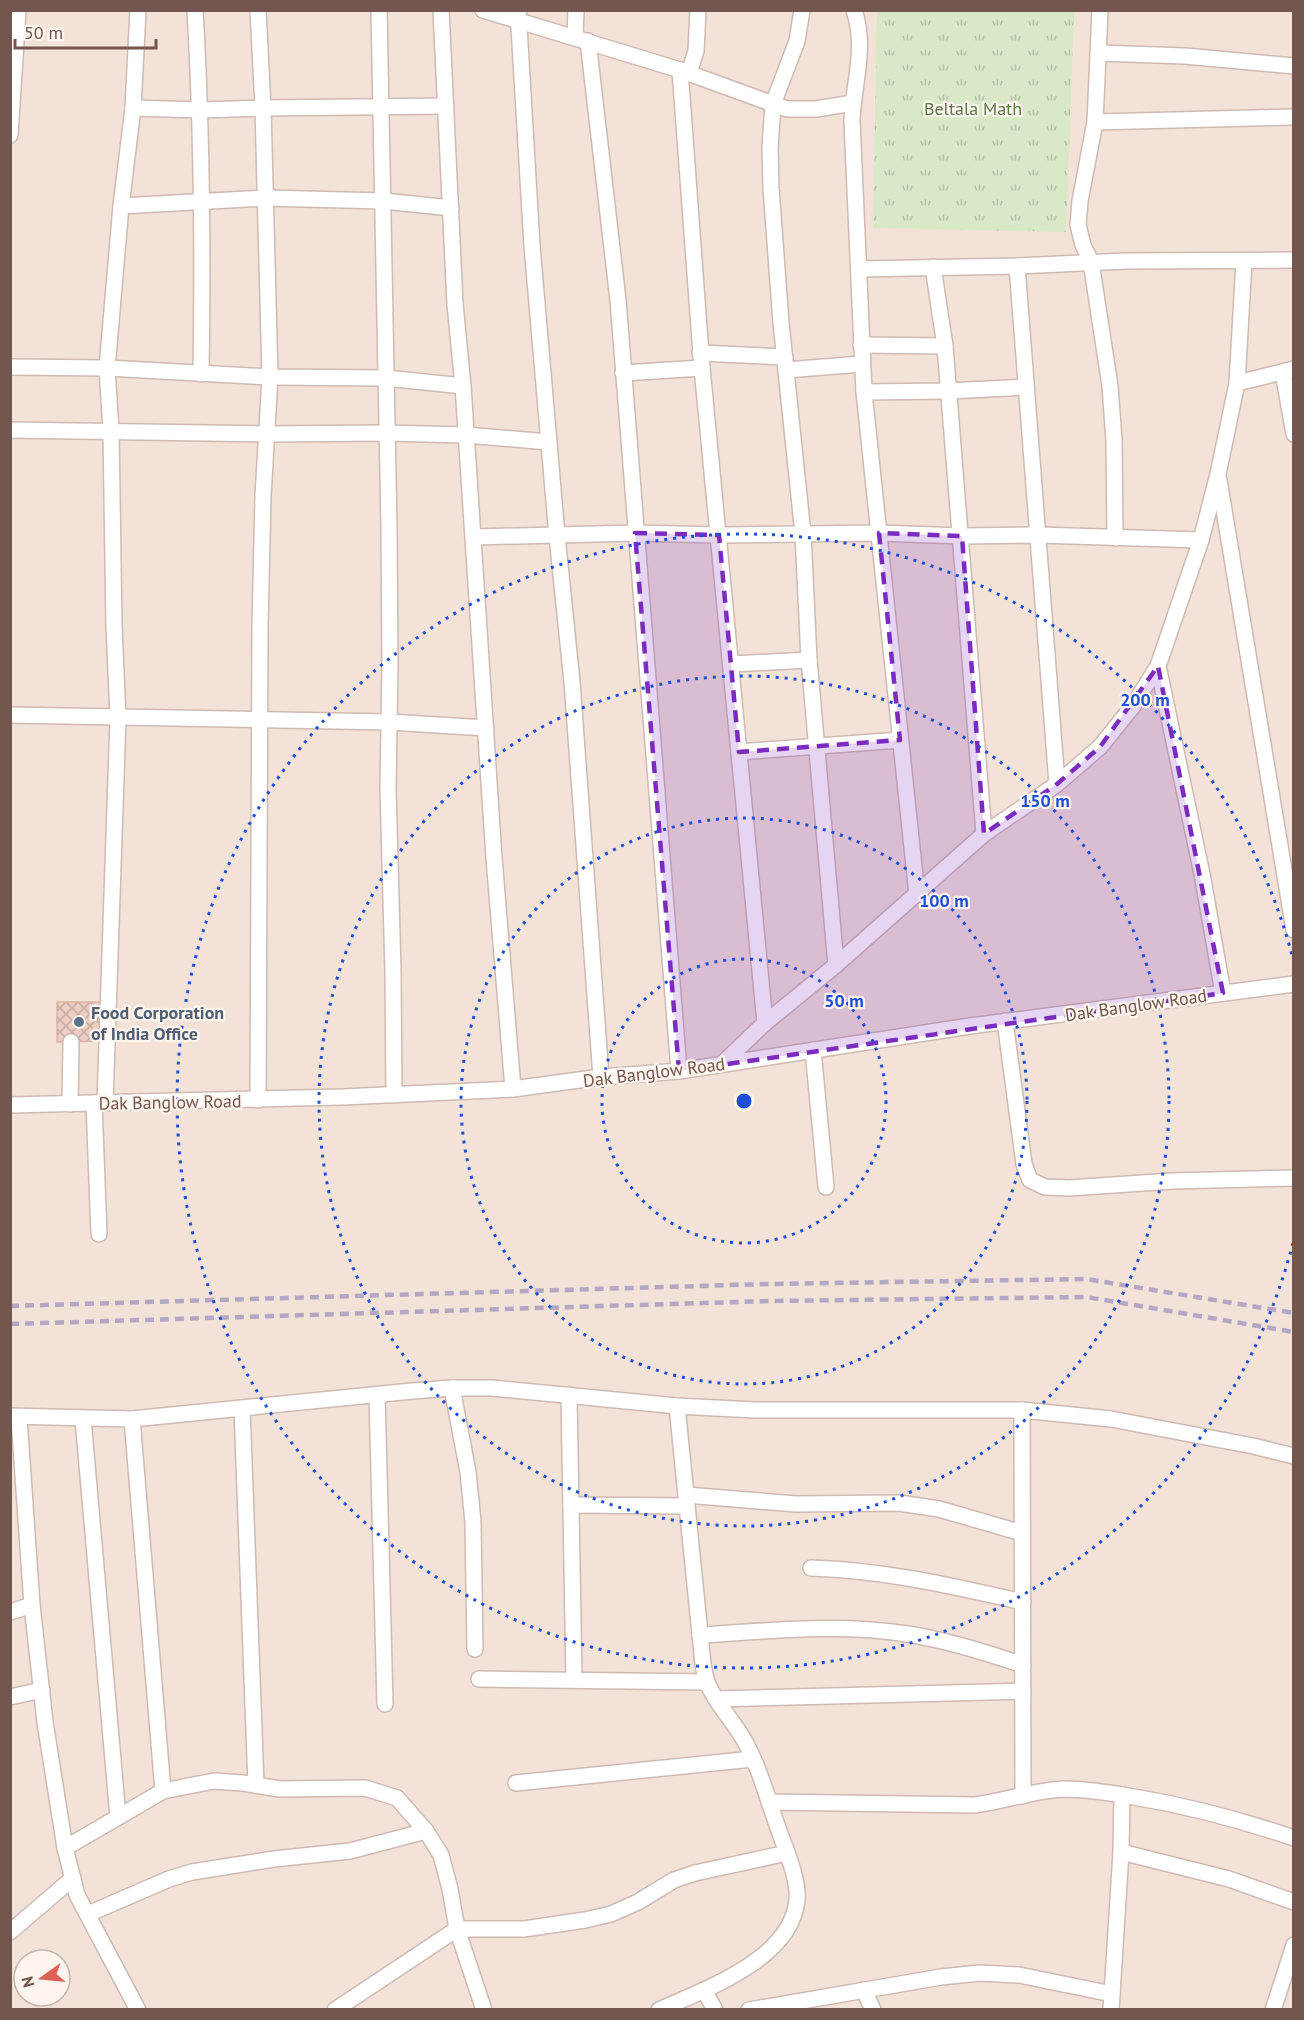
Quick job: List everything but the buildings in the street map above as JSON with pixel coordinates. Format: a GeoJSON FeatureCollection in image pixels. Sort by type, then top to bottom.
{"type":"FeatureCollection","features":[{"type":"Feature","properties":{"kind":"street"},"geometry":{"type":"LineString","coordinates":[[10,135],[14,33],[18,10]]}},
{"type":"Feature","properties":{"kind":"street"},"geometry":{"type":"LineString","coordinates":[[99,1234],[99,1103],[118,718],[111,431],[107,368],[121,206],[133,108],[138,10]]}},
{"type":"Feature","properties":{"kind":"street"},"geometry":{"type":"LineString","coordinates":[[195,10],[201,110],[201,374]]}},
{"type":"Feature","properties":{"kind":"street"},"geometry":{"type":"LineString","coordinates":[[258,10],[266,198],[270,377],[262,520],[258,1100]]}},
{"type":"Feature","properties":{"kind":"street"},"geometry":{"type":"LineString","coordinates":[[379,10],[389,549],[388,788],[394,1095]]}},
{"type":"Feature","properties":{"kind":"street"},"geometry":{"type":"LineString","coordinates":[[441,10],[455,304],[463,386],[513,1089]]}},
{"type":"Feature","properties":{"kind":"street"},"geometry":{"type":"LineString","coordinates":[[483,10],[518,16],[787,109],[801,110],[853,103]]}},
{"type":"Feature","properties":{"kind":"street"},"geometry":{"type":"LineString","coordinates":[[576,10],[618,300],[679,1071]]}},
{"type":"Feature","properties":{"kind":"street"},"geometry":{"type":"LineString","coordinates":[[698,10],[696,51],[684,72],[701,361],[765,1023]]}},
{"type":"Feature","properties":{"kind":"street"},"geometry":{"type":"LineString","coordinates":[[802,10],[797,41],[773,104],[770,148],[771,188],[785,363],[803,534],[809,660],[836,965]]}},
{"type":"Feature","properties":{"kind":"street"},"geometry":{"type":"LineString","coordinates":[[854,10],[861,54],[853,103],[862,364],[917,895]]}},
{"type":"Feature","properties":{"kind":"street"},"geometry":{"type":"LineString","coordinates":[[1100,10],[1095,122],[1080,201],[1078,225],[1083,245],[1091,262],[1110,386],[1114,440],[1115,538]]}},
{"type":"Feature","properties":{"kind":"street"},"geometry":{"type":"LineString","coordinates":[[518,16],[532,246],[572,682],[601,1077]]}},
{"type":"Feature","properties":{"kind":"street"},"geometry":{"type":"LineString","coordinates":[[1099,54],[1185,56],[1293,66]]}},
{"type":"Feature","properties":{"kind":"street"},"geometry":{"type":"LineString","coordinates":[[133,108],[201,110],[446,106]]}},
{"type":"Feature","properties":{"kind":"street"},"geometry":{"type":"LineString","coordinates":[[1095,122],[1293,117]]}},
{"type":"Feature","properties":{"kind":"street"},"geometry":{"type":"LineString","coordinates":[[121,206],[266,198],[384,201],[451,208]]}},
{"type":"Feature","properties":{"kind":"street"},"geometry":{"type":"LineString","coordinates":[[859,269],[1091,262],[1293,260]]}},
{"type":"Feature","properties":{"kind":"street"},"geometry":{"type":"LineString","coordinates":[[722,1064],[765,1023],[836,965],[984,834],[1058,784],[1100,747],[1132,706],[1158,666],[1200,540],[1218,474],[1237,383],[1244,261]]}},
{"type":"Feature","properties":{"kind":"street"},"geometry":{"type":"LineString","coordinates":[[1017,266],[1058,784]]}},
{"type":"Feature","properties":{"kind":"street"},"geometry":{"type":"LineString","coordinates":[[933,267],[945,346],[962,536],[984,834]]}},
{"type":"Feature","properties":{"kind":"street"},"geometry":{"type":"LineString","coordinates":[[861,345],[945,346]]}},
{"type":"Feature","properties":{"kind":"street"},"geometry":{"type":"LineString","coordinates":[[623,373],[701,361],[862,364]]}},
{"type":"Feature","properties":{"kind":"street"},"geometry":{"type":"LineString","coordinates":[[10,368],[107,368],[270,377],[386,378],[463,386]]}},
{"type":"Feature","properties":{"kind":"street"},"geometry":{"type":"LineString","coordinates":[[1237,383],[1288,371],[1293,434]]}},
{"type":"Feature","properties":{"kind":"street"},"geometry":{"type":"LineString","coordinates":[[864,392],[1026,387]]}},
{"type":"Feature","properties":{"kind":"street"},"geometry":{"type":"LineString","coordinates":[[10,430],[266,434],[386,433],[466,435],[549,442]]}},
{"type":"Feature","properties":{"kind":"street"},"geometry":{"type":"LineString","coordinates":[[1218,474],[1276,815],[1293,930]]}},
{"type":"Feature","properties":{"kind":"street"},"geometry":{"type":"LineString","coordinates":[[474,537],[557,537],[635,533],[719,535],[879,533],[1200,540]]}},
{"type":"Feature","properties":{"kind":"street"},"geometry":{"type":"LineString","coordinates":[[731,664],[809,660]]}},
{"type":"Feature","properties":{"kind":"street"},"geometry":{"type":"LineString","coordinates":[[1158,666],[1203,874],[1223,993]]}},
{"type":"Feature","properties":{"kind":"street"},"geometry":{"type":"LineString","coordinates":[[10,715],[389,722],[486,728]]}},
{"type":"Feature","properties":{"kind":"street"},"geometry":{"type":"LineString","coordinates":[[739,752],[900,740]]}},
{"type":"Feature","properties":{"kind":"street","name":"Dak Banglow Road"},"geometry":{"type":"LineString","coordinates":[[10,1105],[258,1100],[513,1089],[601,1077],[679,1071],[1005,1022],[1293,984]]}},
{"type":"Feature","properties":{"kind":"street"},"geometry":{"type":"LineString","coordinates":[[1005,1022],[1024,1164],[1030,1180],[1045,1187],[1069,1188],[1210,1179],[1293,1178]]}},
{"type":"Feature","properties":{"kind":"street"},"geometry":{"type":"LineString","coordinates":[[70,1104],[71,1042]]}},
{"type":"Feature","properties":{"kind":"street"},"geometry":{"type":"LineString","coordinates":[[813,1050],[826,1187]]}},
{"type":"Feature","properties":{"kind":"street"},"geometry":{"type":"LineString","coordinates":[[452,1388],[463,1444],[471,1504],[475,1649]]}},
{"type":"Feature","properties":{"kind":"street"},"geometry":{"type":"LineString","coordinates":[[138,2010],[77,1895],[65,1848],[32,1605],[15,1417],[132,1419],[452,1388],[492,1388],[677,1406],[754,1410],[1022,1410],[1111,1419],[1253,1446],[1293,1456]]}},
{"type":"Feature","properties":{"kind":"street"},"geometry":{"type":"LineString","coordinates":[[377,1395],[385,1704]]}},
{"type":"Feature","properties":{"kind":"street"},"geometry":{"type":"LineString","coordinates":[[569,1395],[574,1680]]}},
{"type":"Feature","properties":{"kind":"street"},"geometry":{"type":"LineString","coordinates":[[659,2010],[721,1982],[754,1962],[779,1940],[791,1922],[797,1900],[787,1853],[753,1759],[736,1726],[716,1699],[707,1682],[700,1635],[677,1406]]}},
{"type":"Feature","properties":{"kind":"street"},"geometry":{"type":"LineString","coordinates":[[242,1409],[256,1785]]}},
{"type":"Feature","properties":{"kind":"street"},"geometry":{"type":"LineString","coordinates":[[1022,1410],[1023,1796]]}},
{"type":"Feature","properties":{"kind":"street"},"geometry":{"type":"LineString","coordinates":[[84,1419],[118,1817]]}},
{"type":"Feature","properties":{"kind":"street"},"geometry":{"type":"LineString","coordinates":[[132,1419],[163,1791]]}},
{"type":"Feature","properties":{"kind":"street"},"geometry":{"type":"LineString","coordinates":[[571,1505],[687,1501],[796,1504],[899,1503],[939,1509],[1022,1533]]}},
{"type":"Feature","properties":{"kind":"street"},"geometry":{"type":"LineString","coordinates":[[811,1568],[880,1573],[1023,1602]]}},
{"type":"Feature","properties":{"kind":"street"},"geometry":{"type":"LineString","coordinates":[[10,1612],[32,1605]]}},
{"type":"Feature","properties":{"kind":"street"},"geometry":{"type":"LineString","coordinates":[[700,1635],[839,1628],[877,1630],[969,1647],[1023,1665]]}},
{"type":"Feature","properties":{"kind":"street"},"geometry":{"type":"LineString","coordinates":[[479,1679],[707,1682]]}},
{"type":"Feature","properties":{"kind":"street"},"geometry":{"type":"LineString","coordinates":[[10,1697],[42,1690]]}},
{"type":"Feature","properties":{"kind":"street"},"geometry":{"type":"LineString","coordinates":[[716,1699],[1023,1691]]}},
{"type":"Feature","properties":{"kind":"street"},"geometry":{"type":"LineString","coordinates":[[516,1783],[753,1759]]}},
{"type":"Feature","properties":{"kind":"street"},"geometry":{"type":"LineString","coordinates":[[65,1848],[163,1791],[214,1781],[280,1788],[364,1788],[397,1798],[426,1831],[441,1855],[457,1929],[484,2010]]}},
{"type":"Feature","properties":{"kind":"street"},"geometry":{"type":"LineString","coordinates":[[769,1802],[975,1805],[1042,1791],[1066,1789],[1180,1804],[1293,1838]]}},
{"type":"Feature","properties":{"kind":"street"},"geometry":{"type":"LineString","coordinates":[[749,2010],[941,1977],[980,1973],[1019,1976],[1112,2002],[1122,1795]]}},
{"type":"Feature","properties":{"kind":"street"},"geometry":{"type":"LineString","coordinates":[[88,1914],[169,1879],[192,1872],[274,1859],[350,1851],[426,1831]]}},
{"type":"Feature","properties":{"kind":"street"},"geometry":{"type":"LineString","coordinates":[[1121,1852],[1229,1879],[1293,1902]]}},
{"type":"Feature","properties":{"kind":"street"},"geometry":{"type":"LineString","coordinates":[[335,2010],[457,1929],[524,1929],[585,1920],[611,1914],[638,1902],[674,1880],[695,1873],[787,1853]]}},
{"type":"Feature","properties":{"kind":"street"},"geometry":{"type":"LineString","coordinates":[[10,1932],[73,1878]]}},
{"type":"Feature","properties":{"kind":"street"},"geometry":{"type":"LineString","coordinates":[[1273,2010],[1293,1946]]}},
{"type":"Feature","properties":{"kind":"street"},"geometry":{"type":"LineString","coordinates":[[704,1990],[714,2010]]}},
{"type":"Feature","properties":{"kind":"street"},"geometry":{"type":"LineString","coordinates":[[864,1990],[873,2010]]}},
{"type":"Feature","properties":{"kind":"highlighted area"},"geometry":{"type":"Polygon","coordinates":[[[635,533],[719,535],[739,752],[900,740],[879,533],[962,536],[984,834],[1057,784],[1100,747],[1158,666],[1223,993],[679,1071],[635,533]]]}},
{"type":"Feature","properties":{"kind":"shaded area"},"geometry":{"type":"Polygon","coordinates":[[[11,11],[1293,11],[1293,2009],[11,2010],[11,11]]]}},
{"type":"Feature","properties":{"kind":"green space","name":"Beltala Math"},"geometry":{"type":"Polygon","coordinates":[[[877,11],[1074,11],[1066,232],[873,228],[877,11]]]}},
{"type":"Feature","properties":{"kind":"railway"},"geometry":{"type":"LineString","coordinates":[[10,1306],[768,1284],[1086,1279],[1294,1313]]}},
{"type":"Feature","properties":{"kind":"railway"},"geometry":{"type":"LineString","coordinates":[[10,1324],[770,1301],[1086,1297],[1294,1332]]}},
{"type":"Feature","properties":{"kind":"place","name":"Food Corporation of India Office"},"geometry":{"type":"Point","coordinates":[79,1022]}}]}
